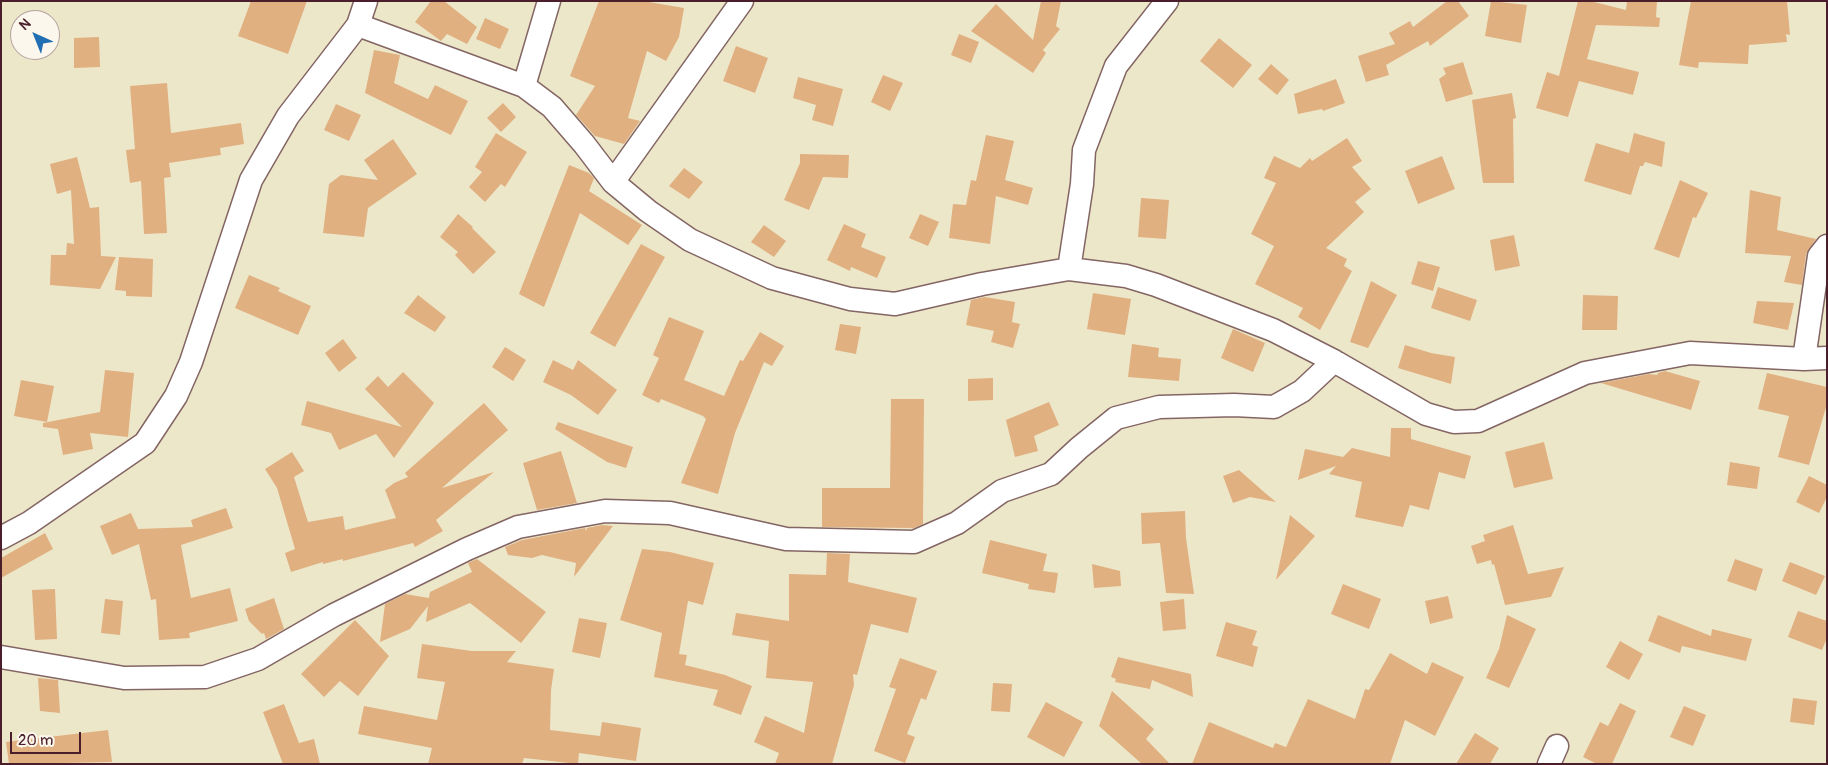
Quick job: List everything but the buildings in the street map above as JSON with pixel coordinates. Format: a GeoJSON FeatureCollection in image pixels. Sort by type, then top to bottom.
{"type":"FeatureCollection","features":[{"type":"Feature","properties":{"kind":"street"},"geometry":{"type":"LineString","coordinates":[[1,538],[29,523],[145,443],[176,396],[191,362],[251,180],[288,116],[358,25],[366,1]]}},
{"type":"Feature","properties":{"kind":"street"},"geometry":{"type":"LineString","coordinates":[[524,86],[548,1]]}},
{"type":"Feature","properties":{"kind":"street"},"geometry":{"type":"LineString","coordinates":[[613,182],[742,1]]}},
{"type":"Feature","properties":{"kind":"street"},"geometry":{"type":"LineString","coordinates":[[1069,269],[1081,194],[1084,150],[1116,66],[1167,1]]}},
{"type":"Feature","properties":{"kind":"street"},"geometry":{"type":"LineString","coordinates":[[358,25],[524,86],[552,107],[613,182],[648,211],[690,240],[772,278],[850,299],[895,304],[982,284],[1069,269],[1126,276],[1156,285],[1273,330],[1334,361],[1426,414],[1454,422],[1478,421],[1586,372],[1690,353],[1804,359],[1827,358]]}},
{"type":"Feature","properties":{"kind":"street"},"geometry":{"type":"LineString","coordinates":[[1804,359],[1820,256],[1827,246]]}},
{"type":"Feature","properties":{"kind":"street"},"geometry":{"type":"LineString","coordinates":[[1,657],[124,678],[205,677],[258,659],[334,615],[467,549],[518,527],[605,511],[670,513],[786,539],[914,542],[956,523],[1002,491],[1051,474],[1116,418],[1159,407],[1234,405],[1274,407],[1302,391],[1334,361]]}}]}
